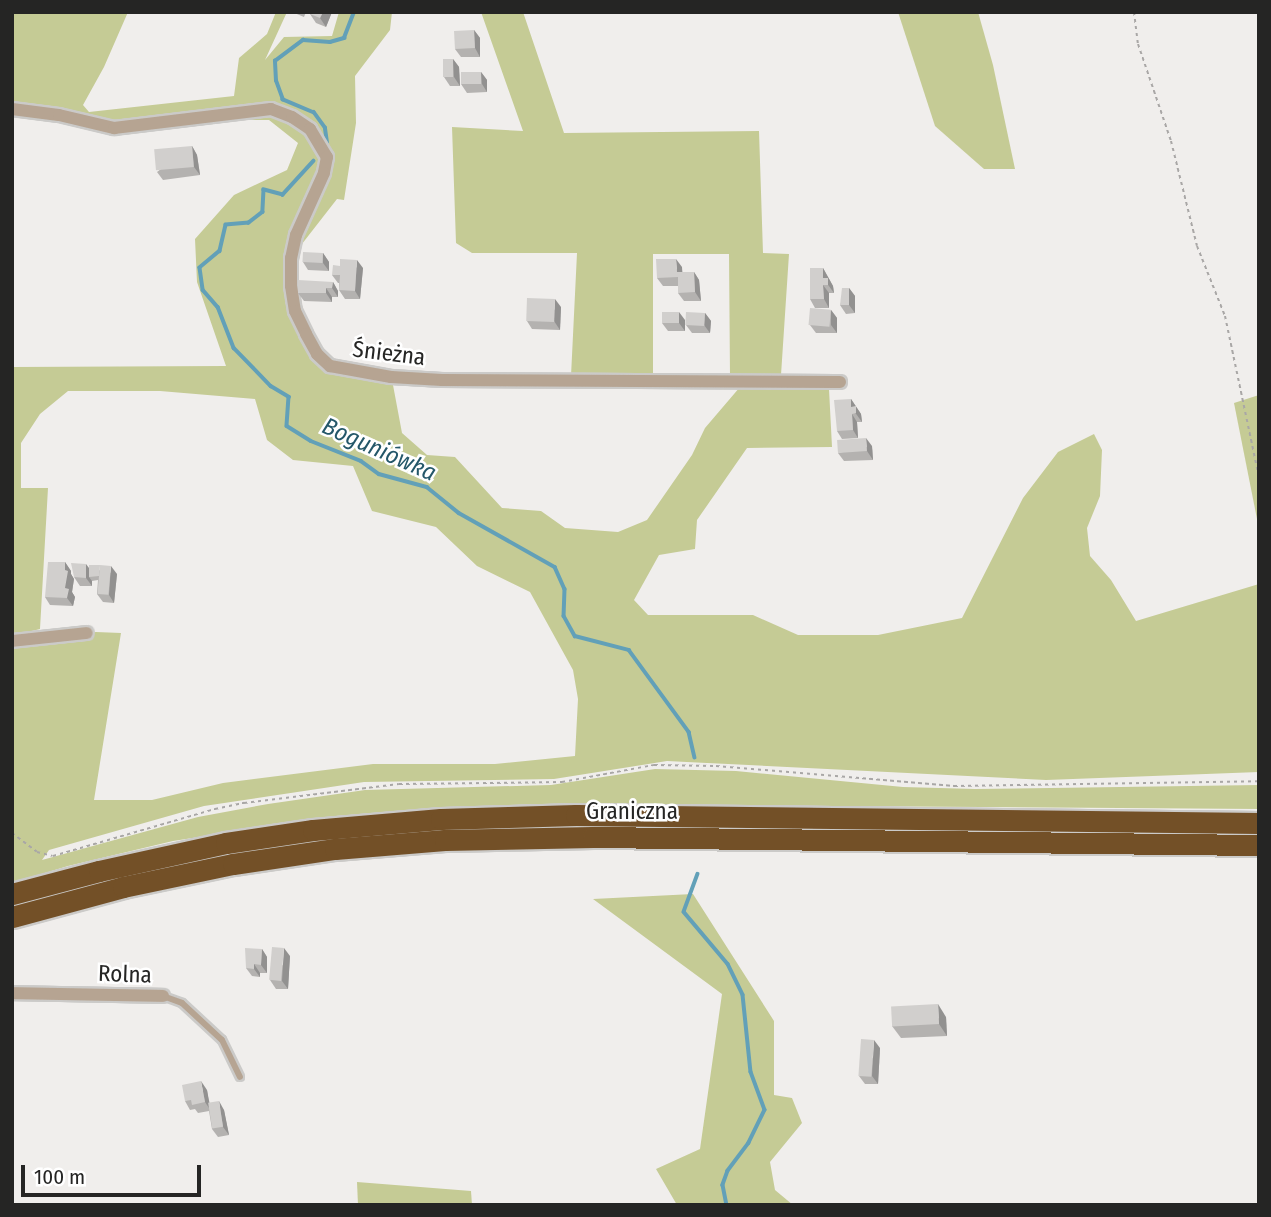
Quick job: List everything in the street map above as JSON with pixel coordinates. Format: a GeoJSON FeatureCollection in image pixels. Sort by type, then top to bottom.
{"type":"FeatureCollection","features":[{"type":"Feature","properties":{"kind":"highway","name":"Graniczna"},"geometry":{"type":"LineString","coordinates":[[12,894],[99,871],[226,843],[313,830],[441,819],[589,815],[1259,824]]}},
{"type":"Feature","properties":{"kind":"highway","name":"Graniczna"},"geometry":{"type":"LineString","coordinates":[[12,917],[123,887],[233,864],[335,849],[444,840],[593,836],[1259,845]]}},
{"type":"Feature","properties":{"kind":"street","name":"Śnieżna"},"geometry":{"type":"LineString","coordinates":[[12,109],[59,115],[114,128],[271,109],[292,117],[310,129],[327,157],[324,173],[296,235],[291,258],[292,286],[295,311],[317,355],[330,366],[391,377],[442,380],[841,382]]}},
{"type":"Feature","properties":{"kind":"street"},"geometry":{"type":"LineString","coordinates":[[12,641],[87,633]]}},
{"type":"Feature","properties":{"kind":"street","name":"Rolna"},"geometry":{"type":"LineString","coordinates":[[12,993],[163,996]]}},
{"type":"Feature","properties":{"kind":"lane","name":"Rolna"},"geometry":{"type":"LineString","coordinates":[[163,996],[182,1003],[222,1040],[240,1077]]}},
{"type":"Feature","properties":{"kind":"path"},"geometry":{"type":"LineString","coordinates":[[1134,12],[1138,44],[1171,141],[1196,246],[1225,316],[1259,478]]}},
{"type":"Feature","properties":{"kind":"path"},"geometry":{"type":"LineString","coordinates":[[12,833],[37,852],[53,856],[215,808],[244,803],[399,784],[562,782],[654,765],[716,766],[954,786],[1259,781]]}},
{"type":"Feature","properties":{"kind":"green space"},"geometry":{"type":"Polygon","coordinates":[[[12,12],[128,12],[104,67],[83,105],[89,112],[234,96],[239,58],[267,34],[276,12],[287,12],[265,60],[284,37],[332,36],[339,12],[392,12],[390,30],[355,76],[356,123],[344,200],[337,199],[284,267],[288,304],[320,367],[393,385],[402,433],[427,455],[455,457],[502,508],[541,511],[565,528],[618,532],[647,520],[692,455],[705,428],[740,387],[829,389],[832,447],[747,448],[697,520],[695,549],[659,555],[634,600],[648,615],[753,615],[798,635],[878,635],[962,618],[1023,498],[1058,452],[1094,434],[1102,450],[1100,496],[1087,528],[1090,556],[1111,580],[1136,621],[1259,584],[1259,772],[1046,780],[667,761],[554,779],[364,782],[204,806],[49,850],[42,860],[198,817],[268,804],[365,790],[551,785],[655,769],[736,771],[903,787],[975,789],[1259,785],[1259,809],[534,804],[336,816],[173,841],[68,866],[12,883],[12,641],[96,632],[121,633],[94,800],[152,800],[223,783],[373,764],[495,764],[575,756],[578,699],[573,670],[530,592],[477,566],[436,527],[372,511],[353,466],[293,460],[267,440],[255,399],[160,391],[68,391],[40,414],[21,443],[21,488],[48,488],[40,629],[12,636],[12,367],[226,366],[197,282],[195,239],[234,195],[287,170],[298,143],[269,120],[250,120],[253,105],[108,123],[12,104],[12,12]]]}},
{"type":"Feature","properties":{"kind":"green space"},"geometry":{"type":"Polygon","coordinates":[[[481,12],[523,12],[564,133],[759,131],[763,253],[789,254],[781,375],[730,377],[729,254],[653,254],[653,373],[571,376],[577,253],[472,253],[456,243],[452,127],[523,131],[481,12]]]}},
{"type":"Feature","properties":{"kind":"green space"},"geometry":{"type":"Polygon","coordinates":[[[898,12],[978,12],[993,65],[1015,169],[984,169],[935,126],[898,12]]]}},
{"type":"Feature","properties":{"kind":"green space"},"geometry":{"type":"Polygon","coordinates":[[[1259,395],[1259,529],[1234,403],[1259,395]]]}},
{"type":"Feature","properties":{"kind":"green space"},"geometry":{"type":"Polygon","coordinates":[[[693,894],[774,1021],[774,1095],[792,1098],[802,1123],[770,1162],[775,1190],[793,1205],[677,1205],[656,1169],[700,1149],[722,994],[593,899],[693,894]]]}},
{"type":"Feature","properties":{"kind":"green space"},"geometry":{"type":"Polygon","coordinates":[[[357,1182],[471,1191],[472,1205],[358,1205],[357,1182]]]}},
{"type":"Feature","properties":{"kind":"building"},"geometry":{"type":"Polygon","coordinates":[[[323,12],[320,18],[310,14],[323,12]]]}},
{"type":"Feature","properties":{"kind":"building"},"geometry":{"type":"Polygon","coordinates":[[[474,30],[475,48],[455,49],[454,31],[474,30]]]}},
{"type":"Feature","properties":{"kind":"building"},"geometry":{"type":"Polygon","coordinates":[[[443,59],[453,59],[453,77],[443,77],[443,59]]]}},
{"type":"Feature","properties":{"kind":"building"},"geometry":{"type":"Polygon","coordinates":[[[461,72],[481,72],[481,84],[461,84],[461,72]]]}},
{"type":"Feature","properties":{"kind":"building"},"geometry":{"type":"Polygon","coordinates":[[[192,146],[194,167],[156,170],[154,149],[192,146]]]}},
{"type":"Feature","properties":{"kind":"building"},"geometry":{"type":"Polygon","coordinates":[[[303,252],[323,253],[322,263],[302,262],[303,252]]]}},
{"type":"Feature","properties":{"kind":"building"},"geometry":{"type":"Polygon","coordinates":[[[340,259],[357,260],[355,291],[339,290],[340,275],[332,275],[333,265],[340,266],[340,259]]]}},
{"type":"Feature","properties":{"kind":"building"},"geometry":{"type":"Polygon","coordinates":[[[656,259],[676,259],[677,272],[694,272],[695,292],[678,293],[678,277],[657,278],[656,259]]]}},
{"type":"Feature","properties":{"kind":"building"},"geometry":{"type":"Polygon","coordinates":[[[810,268],[823,268],[823,278],[828,278],[828,285],[823,285],[824,299],[810,299],[810,268]]]}},
{"type":"Feature","properties":{"kind":"building"},"geometry":{"type":"Polygon","coordinates":[[[298,280],[333,282],[332,288],[326,288],[326,293],[298,293],[298,280]]]}},
{"type":"Feature","properties":{"kind":"building"},"geometry":{"type":"Polygon","coordinates":[[[842,288],[849,288],[849,305],[840,305],[842,288]]]}},
{"type":"Feature","properties":{"kind":"building"},"geometry":{"type":"Polygon","coordinates":[[[527,298],[555,299],[554,322],[526,321],[527,298]]]}},
{"type":"Feature","properties":{"kind":"building"},"geometry":{"type":"Polygon","coordinates":[[[810,308],[831,310],[829,327],[809,325],[810,308]]]}},
{"type":"Feature","properties":{"kind":"building"},"geometry":{"type":"Polygon","coordinates":[[[662,312],[679,312],[679,323],[662,323],[662,312]]]}},
{"type":"Feature","properties":{"kind":"building"},"geometry":{"type":"Polygon","coordinates":[[[686,312],[705,313],[704,326],[685,325],[686,312]]]}},
{"type":"Feature","properties":{"kind":"building"},"geometry":{"type":"Polygon","coordinates":[[[851,399],[851,407],[856,406],[856,413],[852,414],[853,430],[837,431],[834,400],[851,399]]]}},
{"type":"Feature","properties":{"kind":"building"},"geometry":{"type":"Polygon","coordinates":[[[866,438],[867,451],[838,453],[837,440],[866,438]]]}},
{"type":"Feature","properties":{"kind":"building"},"geometry":{"type":"Polygon","coordinates":[[[48,562],[65,562],[65,570],[68,571],[65,588],[69,589],[67,598],[45,597],[48,562]]]}},
{"type":"Feature","properties":{"kind":"building"},"geometry":{"type":"Polygon","coordinates":[[[71,563],[86,564],[86,578],[74,577],[71,563]]]}},
{"type":"Feature","properties":{"kind":"building"},"geometry":{"type":"Polygon","coordinates":[[[89,565],[100,565],[99,576],[89,577],[89,565]]]}},
{"type":"Feature","properties":{"kind":"building"},"geometry":{"type":"Polygon","coordinates":[[[100,565],[111,566],[108,595],[97,594],[100,565]]]}},
{"type":"Feature","properties":{"kind":"building"},"geometry":{"type":"Polygon","coordinates":[[[272,947],[284,948],[281,981],[269,980],[272,947]]]}},
{"type":"Feature","properties":{"kind":"building"},"geometry":{"type":"Polygon","coordinates":[[[245,948],[262,949],[261,965],[254,964],[254,969],[246,968],[245,948]]]}},
{"type":"Feature","properties":{"kind":"building"},"geometry":{"type":"Polygon","coordinates":[[[938,1004],[939,1024],[892,1026],[891,1006],[938,1004]]]}},
{"type":"Feature","properties":{"kind":"building"},"geometry":{"type":"Polygon","coordinates":[[[861,1039],[874,1040],[871,1077],[858,1076],[861,1039]]]}},
{"type":"Feature","properties":{"kind":"building"},"geometry":{"type":"Polygon","coordinates":[[[201,1081],[205,1102],[192,1105],[191,1100],[185,1101],[182,1085],[201,1081]]]}},
{"type":"Feature","properties":{"kind":"building"},"geometry":{"type":"Polygon","coordinates":[[[219,1101],[223,1127],[212,1128],[208,1103],[219,1101]]]}},
{"type":"Feature","properties":{"kind":"waterway","name":"Boguniówka"},"geometry":{"type":"LineString","coordinates":[[327,143],[325,128],[314,113],[283,100],[276,81],[275,61],[303,40],[330,42],[344,38],[354,12]]}},
{"type":"Feature","properties":{"kind":"waterway","name":"Boguniówka"},"geometry":{"type":"LineString","coordinates":[[314,161],[283,195],[264,190],[263,212],[249,223],[226,225],[220,251],[200,268],[203,290],[218,307],[234,348],[271,386],[289,397],[287,426],[311,441],[361,461],[379,474],[427,487],[459,513],[555,567],[565,589],[564,616],[575,636],[629,650],[689,732],[695,757]]}},
{"type":"Feature","properties":{"kind":"waterway","name":"Boguniówka"},"geometry":{"type":"LineString","coordinates":[[698,874],[684,912],[728,964],[743,995],[751,1072],[765,1110],[749,1143],[728,1171],[723,1185],[727,1205]]}}]}
